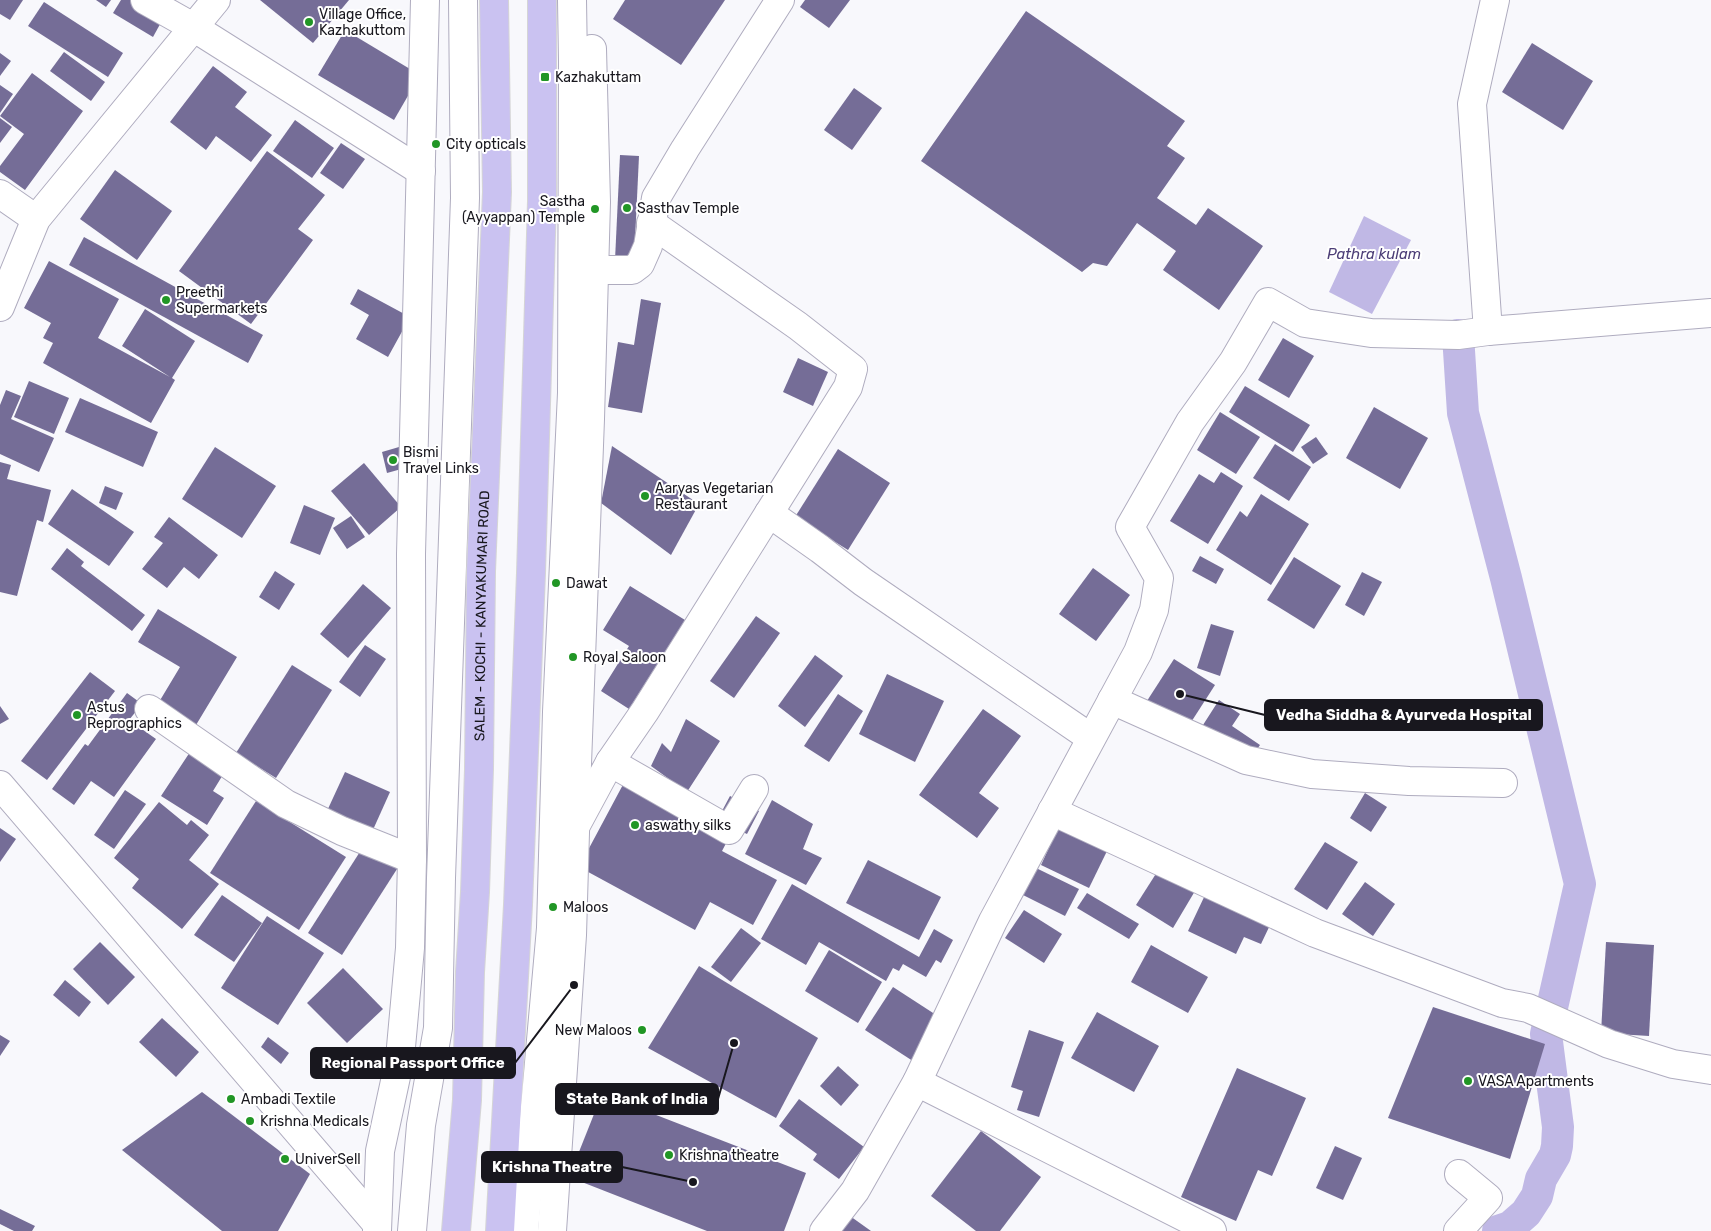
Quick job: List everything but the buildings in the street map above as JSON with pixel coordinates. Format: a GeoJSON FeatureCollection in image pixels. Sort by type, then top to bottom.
{"type":"FeatureCollection","features":[{"type":"Feature","properties":{"kind":"highway","name":"SALEM - KOCHI - KANYAKUMARI ROAD"},"geometry":{"type":"LineString","coordinates":[[456,1231],[467,1100],[470,972],[479,779],[481,571],[497,192],[494,0]]}},
{"type":"Feature","properties":{"kind":"highway"},"geometry":{"type":"LineString","coordinates":[[500,1231],[518,905],[531,573],[542,201],[542,0]]}},
{"type":"Feature","properties":{"kind":"street"},"geometry":{"type":"LineString","coordinates":[[145,0],[193,27],[421,171]]}},
{"type":"Feature","properties":{"kind":"street"},"geometry":{"type":"LineString","coordinates":[[0,307],[36,219],[216,0]]}},
{"type":"Feature","properties":{"kind":"street"},"geometry":{"type":"LineString","coordinates":[[373,1229],[380,1152],[400,1058],[410,948],[412,859],[411,554],[425,0]]}},
{"type":"Feature","properties":{"kind":"street"},"geometry":{"type":"LineString","coordinates":[[412,1231],[421,1125],[438,1028],[441,878],[465,198],[463,0]]}},
{"type":"Feature","properties":{"kind":"street"},"geometry":{"type":"LineString","coordinates":[[524,1231],[551,928],[556,712],[572,393],[574,62],[572,0]]}},
{"type":"Feature","properties":{"kind":"street"},"geometry":{"type":"LineString","coordinates":[[552,1231],[572,935],[590,420],[596,202],[590,0]]}},
{"type":"Feature","properties":{"kind":"street"},"geometry":{"type":"LineString","coordinates":[[594,270],[632,270],[640,264],[648,246],[656,198],[780,0]]}},
{"type":"Feature","properties":{"kind":"street"},"geometry":{"type":"LineString","coordinates":[[1488,331],[1472,104],[1495,0]]}},
{"type":"Feature","properties":{"kind":"street"},"geometry":{"type":"LineString","coordinates":[[0,194],[36,219]]}},
{"type":"Feature","properties":{"kind":"street"},"geometry":{"type":"LineString","coordinates":[[575,826],[610,762],[645,710],[848,387],[854,369],[798,326],[651,223]]}},
{"type":"Feature","properties":{"kind":"street"},"geometry":{"type":"LineString","coordinates":[[824,1231],[855,1190],[917,1082],[993,921],[1138,652],[1154,610],[1159,578],[1130,527],[1190,422],[1233,362],[1268,302],[1305,323],[1371,333],[1458,335],[1711,313]]}},
{"type":"Feature","properties":{"kind":"street"},"geometry":{"type":"LineString","coordinates":[[769,514],[820,549],[863,582],[1091,738]]}},
{"type":"Feature","properties":{"kind":"street"},"geometry":{"type":"LineString","coordinates":[[1112,700],[1246,760],[1312,774],[1409,781],[1503,783]]}},
{"type":"Feature","properties":{"kind":"street"},"geometry":{"type":"LineString","coordinates":[[149,709],[286,804],[342,831],[412,859]]}},
{"type":"Feature","properties":{"kind":"street"},"geometry":{"type":"LineString","coordinates":[[610,762],[729,830],[754,789]]}},
{"type":"Feature","properties":{"kind":"street"},"geometry":{"type":"LineString","coordinates":[[0,784],[373,1229]]}},
{"type":"Feature","properties":{"kind":"street"},"geometry":{"type":"LineString","coordinates":[[1052,811],[1315,933],[1502,1003],[1528,1008],[1609,1044],[1674,1064],[1711,1070]]}},
{"type":"Feature","properties":{"kind":"street"},"geometry":{"type":"LineString","coordinates":[[917,1082],[1212,1231]]}},
{"type":"Feature","properties":{"kind":"street"},"geometry":{"type":"LineString","coordinates":[[1458,1231],[1488,1198],[1459,1174]]}},
{"type":"Feature","properties":{"kind":"water","name":"Pathra kulam"},"geometry":{"type":"Polygon","coordinates":[[[1364,216],[1411,240],[1372,314],[1329,292],[1364,216]]]}},
{"type":"Feature","properties":{"kind":"waterway"},"geometry":{"type":"LineString","coordinates":[[1458,335],[1463,413],[1506,578],[1580,884],[1546,1034],[1558,1127],[1555,1155],[1541,1179],[1537,1196],[1526,1213],[1510,1227],[1498,1231]]}},
{"type":"Feature","properties":{"kind":"place","name":"Village Office, Kazhakuttom"},"geometry":{"type":"Point","coordinates":[309,22]}},
{"type":"Feature","properties":{"kind":"place","name":"Kazhakuttam"},"geometry":{"type":"Point","coordinates":[545,77]}},
{"type":"Feature","properties":{"kind":"place","name":"City opticals"},"geometry":{"type":"Point","coordinates":[436,144]}},
{"type":"Feature","properties":{"kind":"place","name":"Sasthav Temple"},"geometry":{"type":"Point","coordinates":[627,208]}},
{"type":"Feature","properties":{"kind":"place","name":"Sastha (Ayyappan) Temple"},"geometry":{"type":"Point","coordinates":[595,209]}},
{"type":"Feature","properties":{"kind":"place","name":"Preethi Supermarkets"},"geometry":{"type":"Point","coordinates":[166,300]}},
{"type":"Feature","properties":{"kind":"place","name":"Bismi Travel Links"},"geometry":{"type":"Point","coordinates":[393,460]}},
{"type":"Feature","properties":{"kind":"place","name":"Aaryas Vegetarian Restaurant"},"geometry":{"type":"Point","coordinates":[645,496]}},
{"type":"Feature","properties":{"kind":"place","name":"Dawat"},"geometry":{"type":"Point","coordinates":[556,583]}},
{"type":"Feature","properties":{"kind":"place","name":"Royal Saloon"},"geometry":{"type":"Point","coordinates":[573,657]}},
{"type":"Feature","properties":{"kind":"place","name":"Vedha Siddha & Ayurveda Hospital"},"geometry":{"type":"Point","coordinates":[1180,694]}},
{"type":"Feature","properties":{"kind":"place","name":"Astus Reprographics"},"geometry":{"type":"Point","coordinates":[77,715]}},
{"type":"Feature","properties":{"kind":"place","name":"aswathy silks"},"geometry":{"type":"Point","coordinates":[635,825]}},
{"type":"Feature","properties":{"kind":"place","name":"Maloos"},"geometry":{"type":"Point","coordinates":[553,907]}},
{"type":"Feature","properties":{"kind":"place","name":"Regional Passport Office"},"geometry":{"type":"Point","coordinates":[574,985]}},
{"type":"Feature","properties":{"kind":"place","name":"New Maloos"},"geometry":{"type":"Point","coordinates":[642,1030]}},
{"type":"Feature","properties":{"kind":"place","name":"State Bank of India"},"geometry":{"type":"Point","coordinates":[734,1043]}},
{"type":"Feature","properties":{"kind":"place","name":"VASA Apartments"},"geometry":{"type":"Point","coordinates":[1468,1081]}},
{"type":"Feature","properties":{"kind":"place","name":"Ambadi Textile"},"geometry":{"type":"Point","coordinates":[231,1099]}},
{"type":"Feature","properties":{"kind":"place","name":"Krishna Medicals"},"geometry":{"type":"Point","coordinates":[250,1121]}},
{"type":"Feature","properties":{"kind":"place","name":"Krishna theatre"},"geometry":{"type":"Point","coordinates":[669,1155]}},
{"type":"Feature","properties":{"kind":"place","name":"UniverSell"},"geometry":{"type":"Point","coordinates":[285,1159]}},
{"type":"Feature","properties":{"kind":"place","name":"Krishna Theatre"},"geometry":{"type":"Point","coordinates":[693,1182]}}]}
